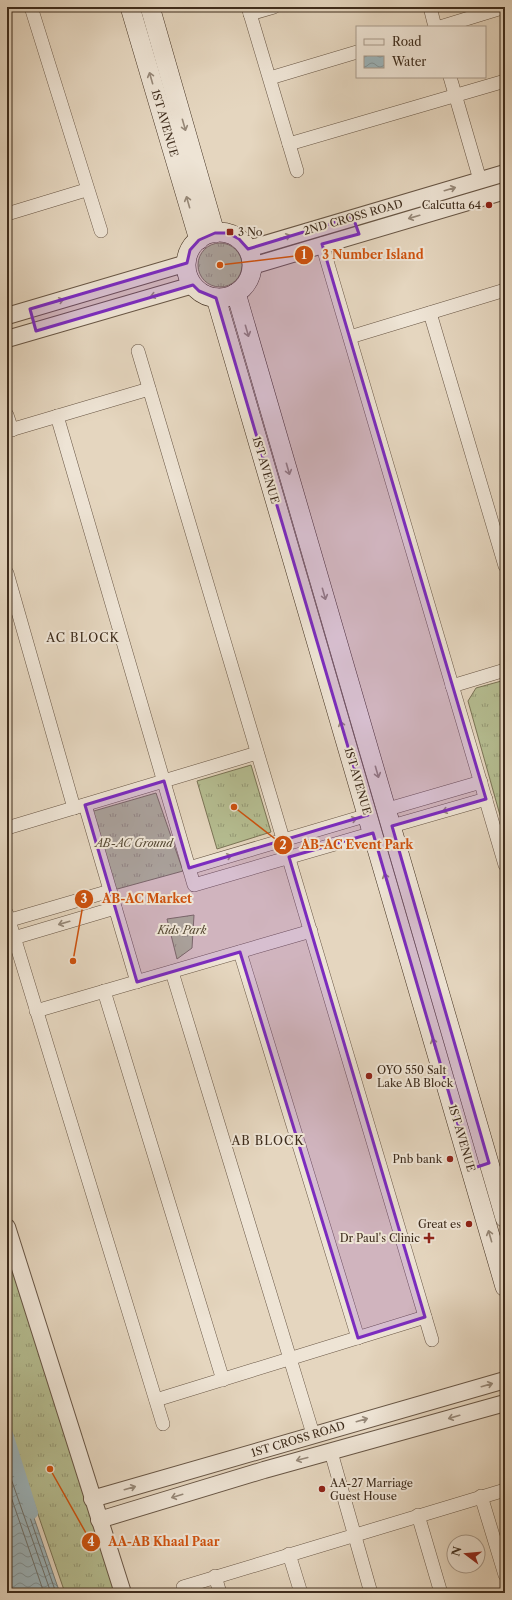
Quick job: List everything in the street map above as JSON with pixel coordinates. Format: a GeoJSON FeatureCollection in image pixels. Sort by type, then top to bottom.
{"type":"FeatureCollection","features":[{"type":"Feature","properties":{"kind":"main road","name":"1ST AVENUE"},"geometry":{"type":"LineString","coordinates":[[130,7],[207,236]]}},
{"type":"Feature","properties":{"kind":"main road"},"geometry":{"type":"LineString","coordinates":[[150,7],[207,236]]}},
{"type":"Feature","properties":{"kind":"main road"},"geometry":{"type":"LineString","coordinates":[[228,233],[239,239],[250,257],[248,282],[236,293],[230,296],[216,298],[207,296],[193,285],[187,271],[190,250],[207,236],[228,233]]}},
{"type":"Feature","properties":{"kind":"main road","name":"1ST AVENUE"},"geometry":{"type":"LineString","coordinates":[[236,293],[390,818],[505,1218]]}},
{"type":"Feature","properties":{"kind":"main road","name":"1ST AVENUE"},"geometry":{"type":"LineString","coordinates":[[216,298],[505,1287]]}},
{"type":"Feature","properties":{"kind":"main road"},"geometry":{"type":"LineString","coordinates":[[261,453],[281,446]]}},
{"type":"Feature","properties":{"kind":"main road"},"geometry":{"type":"LineString","coordinates":[[395,907],[414,902]]}},
{"type":"Feature","properties":{"kind":"main road"},"geometry":{"type":"LineString","coordinates":[[471,1169],[489,1163]]}},
{"type":"Feature","properties":{"kind":"street"},"geometry":{"type":"LineString","coordinates":[[31,7],[86,190],[101,231]]}},
{"type":"Feature","properties":{"kind":"street"},"geometry":{"type":"LineString","coordinates":[[274,7],[249,11],[297,171]]}},
{"type":"Feature","properties":{"kind":"street"},"geometry":{"type":"LineString","coordinates":[[430,7],[436,26]]}},
{"type":"Feature","properties":{"kind":"street"},"geometry":{"type":"LineString","coordinates":[[443,26],[505,8]]}},
{"type":"Feature","properties":{"kind":"street"},"geometry":{"type":"LineString","coordinates":[[270,78],[356,52]]}},
{"type":"Feature","properties":{"kind":"street"},"geometry":{"type":"LineString","coordinates":[[450,78],[480,180]]}},
{"type":"Feature","properties":{"kind":"street"},"geometry":{"type":"LineString","coordinates":[[289,144],[505,81]]}},
{"type":"Feature","properties":{"kind":"street","name":"2ND CROSS ROAD"},"geometry":{"type":"LineString","coordinates":[[250,257],[353,217],[505,173]]}},
{"type":"Feature","properties":{"kind":"street"},"geometry":{"type":"LineString","coordinates":[[7,214],[86,190]]}},
{"type":"Feature","properties":{"kind":"street"},"geometry":{"type":"LineString","coordinates":[[250,257],[322,244],[505,191]]}},
{"type":"Feature","properties":{"kind":"street"},"geometry":{"type":"LineString","coordinates":[[353,217],[359,234]]}},
{"type":"Feature","properties":{"kind":"street"},"geometry":{"type":"LineString","coordinates":[[322,244],[505,865]]}},
{"type":"Feature","properties":{"kind":"street"},"geometry":{"type":"LineString","coordinates":[[7,316],[187,264]]}},
{"type":"Feature","properties":{"kind":"street"},"geometry":{"type":"LineString","coordinates":[[7,339],[193,285]]}},
{"type":"Feature","properties":{"kind":"street"},"geometry":{"type":"LineString","coordinates":[[350,337],[505,290]]}},
{"type":"Feature","properties":{"kind":"street"},"geometry":{"type":"LineString","coordinates":[[30,309],[36,330]]}},
{"type":"Feature","properties":{"kind":"street"},"geometry":{"type":"LineString","coordinates":[[430,313],[505,566]]}},
{"type":"Feature","properties":{"kind":"street"},"geometry":{"type":"LineString","coordinates":[[138,351],[432,1340]]}},
{"type":"Feature","properties":{"kind":"street"},"geometry":{"type":"LineString","coordinates":[[7,415],[10,431],[149,389]]}},
{"type":"Feature","properties":{"kind":"street"},"geometry":{"type":"LineString","coordinates":[[57,416],[194,885],[288,857],[370,824]]}},
{"type":"Feature","properties":{"kind":"street"},"geometry":{"type":"LineString","coordinates":[[7,573],[80,806],[110,891],[137,982]]}},
{"type":"Feature","properties":{"kind":"street"},"geometry":{"type":"LineString","coordinates":[[452,686],[505,670]]}},
{"type":"Feature","properties":{"kind":"street"},"geometry":{"type":"LineString","coordinates":[[7,828],[258,753]]}},
{"type":"Feature","properties":{"kind":"street"},"geometry":{"type":"LineString","coordinates":[[390,818],[481,782]]}},
{"type":"Feature","properties":{"kind":"street"},"geometry":{"type":"LineString","coordinates":[[390,818],[486,800]]}},
{"type":"Feature","properties":{"kind":"street"},"geometry":{"type":"LineString","coordinates":[[189,868],[283,840],[370,824]]}},
{"type":"Feature","properties":{"kind":"street"},"geometry":{"type":"LineString","coordinates":[[110,891],[8,918],[11,939],[36,1011],[163,1424]]}},
{"type":"Feature","properties":{"kind":"street"},"geometry":{"type":"LineString","coordinates":[[11,939],[115,908]]}},
{"type":"Feature","properties":{"kind":"street"},"geometry":{"type":"LineString","coordinates":[[36,1011],[311,931]]}},
{"type":"Feature","properties":{"kind":"street"},"geometry":{"type":"LineString","coordinates":[[240,952],[358,1338]]}},
{"type":"Feature","properties":{"kind":"street"},"geometry":{"type":"LineString","coordinates":[[172,972],[313,1434]]}},
{"type":"Feature","properties":{"kind":"street"},"geometry":{"type":"LineString","coordinates":[[104,991],[223,1380]]}},
{"type":"Feature","properties":{"kind":"street"},"geometry":{"type":"LineString","coordinates":[[7,1228],[123,1593]]}},
{"type":"Feature","properties":{"kind":"street"},"geometry":{"type":"LineString","coordinates":[[156,1400],[425,1317]]}},
{"type":"Feature","properties":{"kind":"street","name":"1ST CROSS ROAD"},"geometry":{"type":"LineString","coordinates":[[92,1499],[313,1434],[505,1380]]}},
{"type":"Feature","properties":{"kind":"street"},"geometry":{"type":"LineString","coordinates":[[99,1520],[264,1470],[505,1403]]}},
{"type":"Feature","properties":{"kind":"street"},"geometry":{"type":"LineString","coordinates":[[258,1451],[264,1470]]}},
{"type":"Feature","properties":{"kind":"street"},"geometry":{"type":"LineString","coordinates":[[330,1452],[371,1593]]}},
{"type":"Feature","properties":{"kind":"street"},"geometry":{"type":"LineString","coordinates":[[182,1586],[505,1490]]}},
{"type":"Feature","properties":{"kind":"street"},"geometry":{"type":"LineString","coordinates":[[481,1496],[505,1575]]}},
{"type":"Feature","properties":{"kind":"street"},"geometry":{"type":"LineString","coordinates":[[418,1515],[441,1593]]}},
{"type":"Feature","properties":{"kind":"street"},"geometry":{"type":"LineString","coordinates":[[289,1554],[301,1593]]}},
{"type":"Feature","properties":{"kind":"street"},"geometry":{"type":"LineString","coordinates":[[215,1576],[220,1593]]}},
{"type":"Feature","properties":{"kind":"highlighted area"},"geometry":{"type":"Polygon","coordinates":[[[353,217],[359,234],[322,244],[486,799],[392,826],[489,1163],[471,1169],[373,833],[289,857],[425,1317],[358,1338],[240,952],[137,982],[85,805],[164,781],[189,868],[368,815],[216,298],[199,291],[193,285],[36,331],[30,309],[187,263],[190,250],[199,240],[215,233],[228,233],[239,239],[248,249],[353,217]]]}},
{"type":"Feature","properties":{"kind":"green space"},"geometry":{"type":"Polygon","coordinates":[[[216,243],[224,243],[229,244],[236,249],[241,256],[241,274],[236,281],[229,286],[216,287],[208,284],[201,277],[198,269],[198,261],[201,253],[208,246],[216,243]]]}},
{"type":"Feature","properties":{"kind":"green space"},"geometry":{"type":"Polygon","coordinates":[[[505,680],[505,833],[468,701],[476,688],[505,680]]]}},
{"type":"Feature","properties":{"kind":"green space"},"geometry":{"type":"Polygon","coordinates":[[[251,765],[271,832],[217,849],[197,781],[251,765]]]}},
{"type":"Feature","properties":{"kind":"green space","name":"AB-AC Ground"},"geometry":{"type":"Polygon","coordinates":[[[156,793],[183,871],[110,891],[87,813],[156,793]]]}},
{"type":"Feature","properties":{"kind":"green space","name":"Kids Park"},"geometry":{"type":"Polygon","coordinates":[[[194,915],[192,948],[177,959],[167,919],[194,915]]]}},
{"type":"Feature","properties":{"kind":"green space"},"geometry":{"type":"Polygon","coordinates":[[[7,1255],[119,1593],[65,1593],[7,1424],[7,1255]]]}},
{"type":"Feature","properties":{"kind":"water"},"geometry":{"type":"Polygon","coordinates":[[[7,1439],[60,1593],[13,1593],[7,1576],[7,1439]]]}},
{"type":"Feature","properties":{"kind":"waterway"},"geometry":{"type":"LineString","coordinates":[[7,1434],[32,1513]]}},
{"type":"Feature","properties":{"kind":"place","name":"Calcutta 64"},"geometry":{"type":"Point","coordinates":[489,205]}},
{"type":"Feature","properties":{"kind":"place","name":"3 No"},"geometry":{"type":"Point","coordinates":[230,232]}},
{"type":"Feature","properties":{"kind":"place","name":"3 Number Island"},"geometry":{"type":"Point","coordinates":[220,265]}},
{"type":"Feature","properties":{"kind":"place","name":"AB-AC Event Park"},"geometry":{"type":"Point","coordinates":[234,807]}},
{"type":"Feature","properties":{"kind":"place","name":"AB-AC Market"},"geometry":{"type":"Point","coordinates":[73,961]}},
{"type":"Feature","properties":{"kind":"place","name":"OYO 550 Salt Lake AB Block"},"geometry":{"type":"Point","coordinates":[369,1076]}},
{"type":"Feature","properties":{"kind":"place","name":"Pnb bank"},"geometry":{"type":"Point","coordinates":[450,1159]}},
{"type":"Feature","properties":{"kind":"place","name":"Great es"},"geometry":{"type":"Point","coordinates":[469,1224]}},
{"type":"Feature","properties":{"kind":"place","name":"Dr Paul's Clinic"},"geometry":{"type":"Point","coordinates":[429,1238]}},
{"type":"Feature","properties":{"kind":"place","name":"AA-AB Khaal Paar"},"geometry":{"type":"Point","coordinates":[50,1469]}},
{"type":"Feature","properties":{"kind":"place","name":"AA-27 Marriage Guest House"},"geometry":{"type":"Point","coordinates":[322,1489]}},
{"type":"Feature","properties":{"kind":"district","name":"AC BLOCK"},"geometry":{"type":"Point","coordinates":[83,637]}},
{"type":"Feature","properties":{"kind":"district","name":"AB BLOCK"},"geometry":{"type":"Point","coordinates":[268,1140]}}]}
